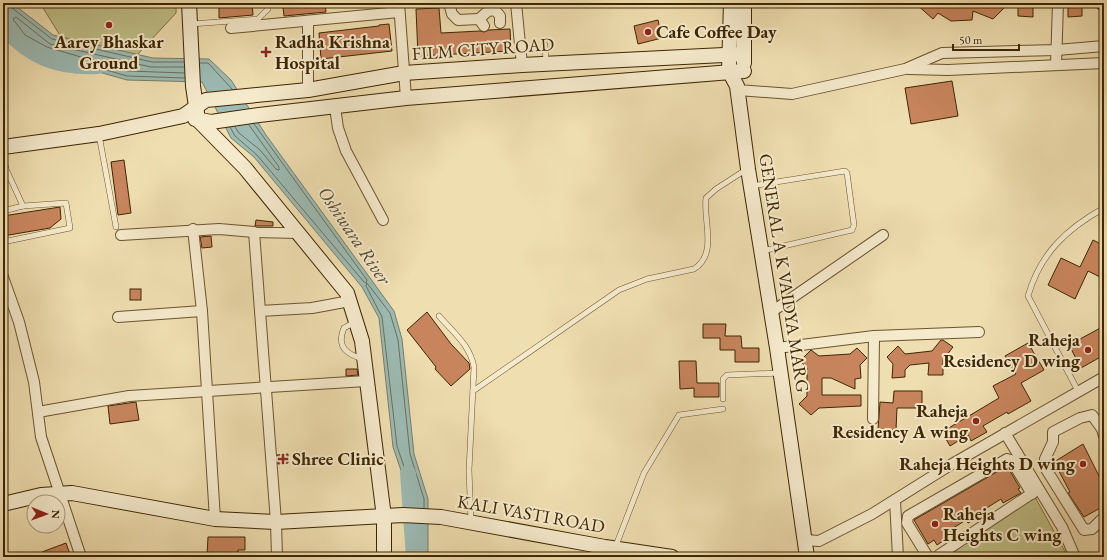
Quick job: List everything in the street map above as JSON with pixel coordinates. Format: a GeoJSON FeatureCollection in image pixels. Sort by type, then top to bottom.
{"type":"FeatureCollection","features":[{"type":"Feature","properties":{"kind":"street"},"geometry":{"type":"LineString","coordinates":[[189,3],[193,86],[197,113],[245,168],[347,293],[350,301],[362,341],[384,517],[384,557]]}},
{"type":"Feature","properties":{"kind":"street"},"geometry":{"type":"LineString","coordinates":[[449,3],[452,14],[458,20],[482,22],[483,13],[495,10],[500,16],[500,23]]}},
{"type":"Feature","properties":{"kind":"street"},"geometry":{"type":"LineString","coordinates":[[516,3],[522,65]]}},
{"type":"Feature","properties":{"kind":"street","name":"GENERAL A K VAIDYA MARG"},"geometry":{"type":"LineString","coordinates":[[731,3],[728,54],[729,71],[738,88],[750,186],[781,373],[806,551]]}},
{"type":"Feature","properties":{"kind":"street"},"geometry":{"type":"LineString","coordinates":[[744,3],[744,71],[738,88],[792,94],[905,69],[942,53],[1057,50],[1104,46]]}},
{"type":"Feature","properties":{"kind":"street"},"geometry":{"type":"LineString","coordinates":[[1056,65],[1058,3]]}},
{"type":"Feature","properties":{"kind":"street"},"geometry":{"type":"LineString","coordinates":[[231,28],[308,21],[399,8],[406,98]]}},
{"type":"Feature","properties":{"kind":"street"},"geometry":{"type":"LineString","coordinates":[[308,21],[308,90]]}},
{"type":"Feature","properties":{"kind":"street","name":"FILM CITY ROAD"},"geometry":{"type":"LineString","coordinates":[[3,147],[99,134],[197,113],[206,100],[308,90],[404,73],[522,65],[744,54]]}},
{"type":"Feature","properties":{"kind":"street"},"geometry":{"type":"LineString","coordinates":[[905,69],[948,70],[1104,63]]}},
{"type":"Feature","properties":{"kind":"street"},"geometry":{"type":"LineString","coordinates":[[197,113],[211,122],[406,98],[744,71]]}},
{"type":"Feature","properties":{"kind":"street"},"geometry":{"type":"LineString","coordinates":[[283,93],[284,112]]}},
{"type":"Feature","properties":{"kind":"street"},"geometry":{"type":"LineString","coordinates":[[335,107],[338,128],[346,150],[383,220]]}},
{"type":"Feature","properties":{"kind":"street"},"geometry":{"type":"LineString","coordinates":[[193,229],[202,311],[215,519]]}},
{"type":"Feature","properties":{"kind":"street"},"geometry":{"type":"LineString","coordinates":[[119,231],[219,229],[254,232],[298,233]]}},
{"type":"Feature","properties":{"kind":"street"},"geometry":{"type":"LineString","coordinates":[[254,232],[276,522],[277,557]]}},
{"type":"Feature","properties":{"kind":"street"},"geometry":{"type":"LineString","coordinates":[[770,313],[883,235]]}},
{"type":"Feature","properties":{"kind":"street"},"geometry":{"type":"LineString","coordinates":[[3,278],[19,322],[34,382],[42,437],[60,494]]}},
{"type":"Feature","properties":{"kind":"street"},"geometry":{"type":"LineString","coordinates":[[260,312],[312,308],[350,301]]}},
{"type":"Feature","properties":{"kind":"street"},"geometry":{"type":"LineString","coordinates":[[118,317],[202,311]]}},
{"type":"Feature","properties":{"kind":"street"},"geometry":{"type":"LineString","coordinates":[[777,348],[874,336],[979,332]]}},
{"type":"Feature","properties":{"kind":"street"},"geometry":{"type":"LineString","coordinates":[[873,419],[874,336]]}},
{"type":"Feature","properties":{"kind":"street"},"geometry":{"type":"LineString","coordinates":[[806,551],[819,541],[872,514],[1005,433],[1104,377]]}},
{"type":"Feature","properties":{"kind":"street"},"geometry":{"type":"LineString","coordinates":[[38,412],[129,396],[366,381]]}},
{"type":"Feature","properties":{"kind":"street"},"geometry":{"type":"LineString","coordinates":[[1104,436],[1102,429],[1092,415],[1080,418],[1053,432],[1053,442],[1045,459],[1046,469],[1076,520],[1084,530],[1088,531],[1104,517]]}},
{"type":"Feature","properties":{"kind":"street"},"geometry":{"type":"LineString","coordinates":[[1005,433],[1035,492]]}},
{"type":"Feature","properties":{"kind":"street"},"geometry":{"type":"LineString","coordinates":[[928,557],[907,523],[908,516],[1007,459],[1011,460],[1062,527],[1075,557]]}},
{"type":"Feature","properties":{"kind":"street"},"geometry":{"type":"LineString","coordinates":[[938,556],[1035,492]]}},
{"type":"Feature","properties":{"kind":"street","name":"KALI VASTI ROAD"},"geometry":{"type":"LineString","coordinates":[[60,494],[72,493],[215,519],[276,522],[403,515],[441,517],[608,551],[672,557]]}},
{"type":"Feature","properties":{"kind":"street","name":"KALI VASTI ROAD"},"geometry":{"type":"LineString","coordinates":[[3,504],[26,499]]}},
{"type":"Feature","properties":{"kind":"street"},"geometry":{"type":"LineString","coordinates":[[895,500],[898,557]]}},
{"type":"Feature","properties":{"kind":"street"},"geometry":{"type":"LineString","coordinates":[[66,512],[81,557]]}},
{"type":"Feature","properties":{"kind":"street"},"geometry":{"type":"LineString","coordinates":[[1062,527],[1076,520]]}},
{"type":"Feature","properties":{"kind":"lane"},"geometry":{"type":"LineString","coordinates":[[190,24],[258,19],[265,14],[268,9],[268,3]]}},
{"type":"Feature","properties":{"kind":"lane"},"geometry":{"type":"LineString","coordinates":[[545,45],[546,64]]}},
{"type":"Feature","properties":{"kind":"lane"},"geometry":{"type":"LineString","coordinates":[[99,134],[119,231]]}},
{"type":"Feature","properties":{"kind":"lane"},"geometry":{"type":"LineString","coordinates":[[3,156],[4,169],[23,206]]}},
{"type":"Feature","properties":{"kind":"lane"},"geometry":{"type":"LineString","coordinates":[[472,391],[619,290],[647,280],[694,269],[700,265],[708,242],[706,198],[716,189],[748,169]]}},
{"type":"Feature","properties":{"kind":"lane"},"geometry":{"type":"LineString","coordinates":[[750,186],[845,171],[850,183],[854,225],[852,230],[760,251]]}},
{"type":"Feature","properties":{"kind":"lane"},"geometry":{"type":"LineString","coordinates":[[3,211],[23,206],[66,203],[70,228],[3,242]]}},
{"type":"Feature","properties":{"kind":"lane"},"geometry":{"type":"LineString","coordinates":[[1078,391],[1028,296],[1034,277],[1047,254],[1081,221],[1104,208]]}},
{"type":"Feature","properties":{"kind":"lane"},"geometry":{"type":"LineString","coordinates":[[439,316],[468,349],[474,367],[469,470],[471,522]]}},
{"type":"Feature","properties":{"kind":"lane"},"geometry":{"type":"LineString","coordinates":[[356,322],[344,328],[342,344],[344,350],[349,355],[364,359]]}},
{"type":"Feature","properties":{"kind":"lane"},"geometry":{"type":"LineString","coordinates":[[723,399],[723,379],[727,375],[781,373]]}},
{"type":"Feature","properties":{"kind":"lane"},"geometry":{"type":"LineString","coordinates":[[608,551],[644,473],[679,414],[723,409]]}},
{"type":"Feature","properties":{"kind":"shaded area","name":"Aarey Bhaskar Ground"},"geometry":{"type":"Polygon","coordinates":[[[40,3],[176,3],[176,13],[137,55],[61,37],[40,3]]]}},
{"type":"Feature","properties":{"kind":"shaded area"},"geometry":{"type":"Polygon","coordinates":[[[1035,497],[1068,557],[940,557],[1035,497]]]}},
{"type":"Feature","properties":{"kind":"water"},"geometry":{"type":"Polygon","coordinates":[[[3,3],[12,3],[53,35],[153,58],[209,59],[231,80],[266,135],[394,311],[402,339],[414,454],[428,499],[428,557],[409,557],[410,497],[393,447],[379,318],[362,287],[254,157],[231,138],[202,82],[127,80],[43,56],[19,42],[3,22],[3,3]]]}},
{"type":"Feature","properties":{"kind":"building"},"geometry":{"type":"Polygon","coordinates":[[[219,3],[252,3],[253,15],[219,18],[219,3]]]}},
{"type":"Feature","properties":{"kind":"building"},"geometry":{"type":"Polygon","coordinates":[[[287,3],[325,3],[326,12],[284,16],[283,7],[288,6],[287,3]]]}},
{"type":"Feature","properties":{"kind":"building"},"geometry":{"type":"Polygon","coordinates":[[[915,3],[1009,3],[993,19],[973,11],[972,20],[951,21],[938,13],[933,19],[915,3]]]}},
{"type":"Feature","properties":{"kind":"building"},"geometry":{"type":"Polygon","coordinates":[[[1018,3],[1033,3],[1033,17],[1018,16],[1018,3]]]}},
{"type":"Feature","properties":{"kind":"building"},"geometry":{"type":"Polygon","coordinates":[[[1068,3],[1082,3],[1082,16],[1068,17],[1068,3]]]}},
{"type":"Feature","properties":{"kind":"building"},"geometry":{"type":"Polygon","coordinates":[[[1091,3],[1104,3],[1104,14],[1091,3]]]}},
{"type":"Feature","properties":{"kind":"building"},"geometry":{"type":"Polygon","coordinates":[[[439,8],[441,33],[484,32],[489,30],[510,29],[511,51],[418,56],[416,9],[439,8]]]}},
{"type":"Feature","properties":{"kind":"building","name":"Cafe Coffee Day"},"geometry":{"type":"Polygon","coordinates":[[[658,20],[662,38],[638,44],[634,26],[658,20]]]}},
{"type":"Feature","properties":{"kind":"building"},"geometry":{"type":"Polygon","coordinates":[[[389,24],[392,51],[321,59],[319,33],[389,24]]]}},
{"type":"Feature","properties":{"kind":"building"},"geometry":{"type":"Polygon","coordinates":[[[952,81],[958,116],[911,124],[905,88],[952,81]]]}},
{"type":"Feature","properties":{"kind":"building"},"geometry":{"type":"Polygon","coordinates":[[[124,160],[131,213],[118,215],[111,162],[124,160]]]}},
{"type":"Feature","properties":{"kind":"building"},"geometry":{"type":"Polygon","coordinates":[[[60,207],[61,219],[50,228],[3,236],[3,216],[60,207]]]}},
{"type":"Feature","properties":{"kind":"building"},"geometry":{"type":"Polygon","coordinates":[[[256,220],[273,222],[273,226],[255,226],[256,220]]]}},
{"type":"Feature","properties":{"kind":"building"},"geometry":{"type":"Polygon","coordinates":[[[211,236],[212,247],[202,248],[200,237],[211,236]]]}},
{"type":"Feature","properties":{"kind":"building"},"geometry":{"type":"Polygon","coordinates":[[[1093,240],[1103,245],[1100,252],[1104,254],[1104,279],[1088,271],[1075,299],[1048,285],[1061,258],[1080,267],[1093,240]]]}},
{"type":"Feature","properties":{"kind":"building"},"geometry":{"type":"Polygon","coordinates":[[[130,289],[141,289],[141,300],[130,300],[130,289]]]}},
{"type":"Feature","properties":{"kind":"building"},"geometry":{"type":"Polygon","coordinates":[[[427,312],[451,344],[469,363],[470,369],[451,386],[435,369],[436,367],[407,330],[427,312]]]}},
{"type":"Feature","properties":{"kind":"building"},"geometry":{"type":"Polygon","coordinates":[[[703,324],[726,324],[725,336],[741,336],[742,348],[759,348],[759,362],[735,362],[735,350],[720,350],[720,338],[703,338],[703,324]]]}},
{"type":"Feature","properties":{"kind":"building","name":"Raheja Residency D wing"},"geometry":{"type":"Polygon","coordinates":[[[1104,326],[1104,355],[1081,368],[1069,345],[1104,326]]]}},
{"type":"Feature","properties":{"kind":"building"},"geometry":{"type":"Polygon","coordinates":[[[941,340],[953,347],[943,360],[943,375],[928,375],[929,363],[910,365],[905,370],[905,377],[892,378],[893,364],[887,357],[898,346],[905,354],[932,351],[941,340]]]}},
{"type":"Feature","properties":{"kind":"building"},"geometry":{"type":"Polygon","coordinates":[[[1028,343],[1044,370],[1021,383],[1031,401],[1008,414],[1007,412],[983,426],[987,432],[971,441],[968,435],[950,446],[942,432],[999,398],[993,386],[1016,374],[1005,356],[1028,343]]]}},
{"type":"Feature","properties":{"kind":"building"},"geometry":{"type":"Polygon","coordinates":[[[857,348],[867,358],[860,365],[861,378],[855,379],[855,389],[831,378],[822,378],[822,395],[861,395],[861,406],[819,408],[811,415],[799,404],[807,396],[807,368],[800,361],[811,350],[819,356],[850,354],[857,348]]]}},
{"type":"Feature","properties":{"kind":"building"},"geometry":{"type":"Polygon","coordinates":[[[679,361],[696,361],[697,383],[719,383],[719,397],[694,397],[694,388],[680,389],[679,361]]]}},
{"type":"Feature","properties":{"kind":"building"},"geometry":{"type":"Polygon","coordinates":[[[346,369],[357,369],[358,375],[346,376],[346,369]]]}},
{"type":"Feature","properties":{"kind":"building"},"geometry":{"type":"Polygon","coordinates":[[[894,391],[922,391],[922,408],[897,408],[896,430],[878,429],[880,402],[893,403],[894,391]]]}},
{"type":"Feature","properties":{"kind":"building"},"geometry":{"type":"Polygon","coordinates":[[[136,402],[139,420],[110,424],[108,406],[136,402]]]}},
{"type":"Feature","properties":{"kind":"building"},"geometry":{"type":"Polygon","coordinates":[[[1083,444],[1104,486],[1104,506],[1084,517],[1068,493],[1070,492],[1054,462],[1083,444]]]}},
{"type":"Feature","properties":{"kind":"building"},"geometry":{"type":"Polygon","coordinates":[[[288,454],[288,463],[278,464],[277,455],[288,454]]]}},
{"type":"Feature","properties":{"kind":"building"},"geometry":{"type":"Polygon","coordinates":[[[1007,466],[1020,488],[1018,489],[1021,493],[1003,503],[1001,499],[985,509],[987,512],[968,523],[966,520],[950,530],[953,534],[937,545],[934,540],[928,544],[914,520],[1007,466]]]}},
{"type":"Feature","properties":{"kind":"building"},"geometry":{"type":"Polygon","coordinates":[[[208,537],[245,537],[245,550],[238,550],[238,557],[207,556],[208,537]]]}},
{"type":"Feature","properties":{"kind":"building"},"geometry":{"type":"Polygon","coordinates":[[[66,543],[71,557],[44,557],[42,552],[66,543]]]}},
{"type":"Feature","properties":{"kind":"waterway","name":"Oshiwara River"},"geometry":{"type":"LineString","coordinates":[[3,26],[23,46],[45,58],[70,65],[98,66]]}},
{"type":"Feature","properties":{"kind":"waterway","name":"Oshiwara River"},"geometry":{"type":"LineString","coordinates":[[408,473],[414,557]]}},
{"type":"Feature","properties":{"kind":"place","name":"Aarey Bhaskar Ground"},"geometry":{"type":"Point","coordinates":[109,25]}},
{"type":"Feature","properties":{"kind":"place","name":"Cafe Coffee Day"},"geometry":{"type":"Point","coordinates":[648,32]}},
{"type":"Feature","properties":{"kind":"place","name":"Radha Krishna Hospital"},"geometry":{"type":"Point","coordinates":[266,52]}},
{"type":"Feature","properties":{"kind":"place","name":"Raheja Residency D wing"},"geometry":{"type":"Point","coordinates":[1088,350]}},
{"type":"Feature","properties":{"kind":"place","name":"Raheja Residency A wing"},"geometry":{"type":"Point","coordinates":[976,421]}},
{"type":"Feature","properties":{"kind":"place","name":"Shree Clinic"},"geometry":{"type":"Point","coordinates":[283,459]}},
{"type":"Feature","properties":{"kind":"place","name":"Raheja Heights D wing"},"geometry":{"type":"Point","coordinates":[1083,464]}},
{"type":"Feature","properties":{"kind":"place","name":"Raheja Heights C wing"},"geometry":{"type":"Point","coordinates":[935,524]}}]}
